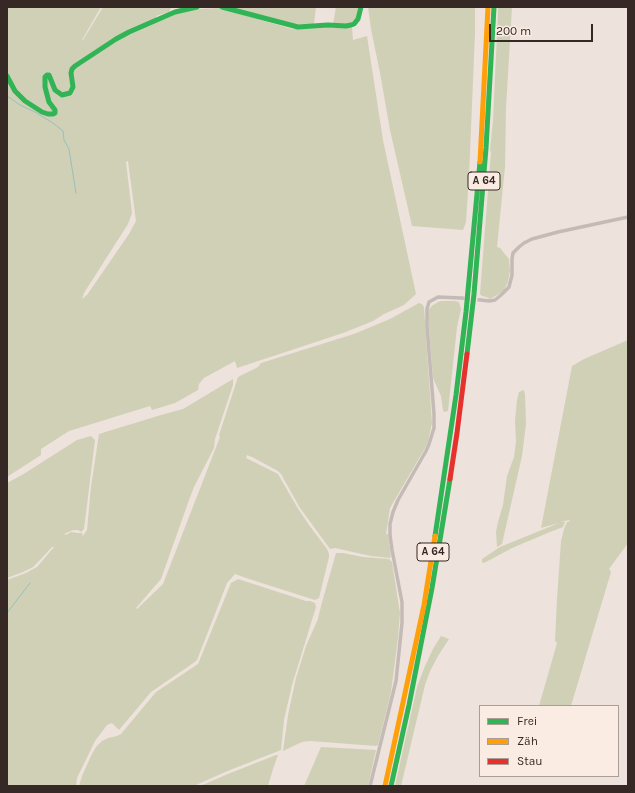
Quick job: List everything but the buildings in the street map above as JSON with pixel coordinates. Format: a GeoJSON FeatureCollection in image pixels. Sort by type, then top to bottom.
{"type":"FeatureCollection","features":[{"type":"Feature","properties":{"kind":"main road"},"geometry":{"type":"LineString","coordinates":[[7,76],[15,91],[25,101],[42,112],[53,114],[55,113],[55,110],[49,102],[45,87],[45,77],[47,75],[49,75],[55,90],[62,94],[70,93],[73,87],[71,73],[75,66],[129,32],[176,12],[197,7]]}},
{"type":"Feature","properties":{"kind":"main road"},"geometry":{"type":"LineString","coordinates":[[222,7],[284,24],[298,26],[351,26],[358,19],[361,7]]}},
{"type":"Feature","properties":{"kind":"main road","name":"A 64"},"geometry":{"type":"LineString","coordinates":[[385,786],[424,605],[452,426],[475,218],[481,147],[488,7]]}},
{"type":"Feature","properties":{"kind":"main road","name":"A 64"},"geometry":{"type":"LineString","coordinates":[[391,786],[409,705],[432,588],[457,433],[474,294],[486,148],[494,7]]}},
{"type":"Feature","properties":{"kind":"street"},"geometry":{"type":"LineString","coordinates":[[481,300],[495,300],[509,287],[512,275],[513,253],[524,243],[532,239],[558,232],[628,217]]}},
{"type":"Feature","properties":{"kind":"street"},"geometry":{"type":"LineString","coordinates":[[370,786],[394,687],[402,623],[402,602],[390,536],[391,519],[398,500],[426,451],[434,428],[427,309],[429,302],[438,297],[461,298]]}},
{"type":"Feature","properties":{"kind":"green space"},"geometry":{"type":"Polygon","coordinates":[[[7,7],[101,7],[82,40],[103,7],[174,7],[171,8],[169,12],[156,16],[157,18],[197,9],[220,8],[292,29],[352,27],[353,40],[367,36],[383,140],[416,294],[404,305],[373,321],[343,333],[237,368],[235,361],[204,378],[199,384],[198,390],[175,403],[152,410],[150,406],[69,431],[41,449],[41,455],[7,477],[7,7]],[[128,161],[126,162],[132,213],[128,224],[84,293],[82,299],[87,295],[129,234],[136,221],[128,161]]]}},
{"type":"Feature","properties":{"kind":"green space"},"geometry":{"type":"Polygon","coordinates":[[[228,7],[316,7],[314,24],[293,25],[228,7]]]}},
{"type":"Feature","properties":{"kind":"green space"},"geometry":{"type":"Polygon","coordinates":[[[336,7],[360,7],[354,22],[350,24],[333,24],[336,7]]]}},
{"type":"Feature","properties":{"kind":"green space"},"geometry":{"type":"Polygon","coordinates":[[[368,7],[475,7],[469,176],[466,222],[463,230],[412,226],[390,130],[368,7]]]}},
{"type":"Feature","properties":{"kind":"green space"},"geometry":{"type":"Polygon","coordinates":[[[498,7],[512,7],[506,108],[505,167],[497,247],[500,248],[509,259],[510,271],[508,282],[504,290],[490,299],[480,294],[491,152],[498,7]]]}},
{"type":"Feature","properties":{"kind":"green space"},"geometry":{"type":"Polygon","coordinates":[[[440,301],[459,302],[461,309],[457,327],[448,411],[444,412],[441,396],[433,378],[428,315],[429,309],[440,301]]]}},
{"type":"Feature","properties":{"kind":"green space"},"geometry":{"type":"Polygon","coordinates":[[[419,303],[424,307],[432,423],[425,448],[390,508],[386,534],[388,534],[391,557],[371,556],[335,548],[330,549],[300,508],[281,474],[247,455],[246,458],[278,474],[297,507],[327,549],[329,557],[319,598],[315,600],[235,574],[227,583],[197,660],[151,692],[119,730],[112,723],[107,725],[95,741],[77,778],[76,786],[7,786],[7,580],[37,567],[54,547],[52,547],[33,567],[7,578],[7,483],[77,440],[91,436],[95,440],[84,529],[81,532],[78,530],[73,530],[64,534],[66,535],[71,532],[82,533],[83,536],[87,530],[91,487],[99,434],[183,409],[233,379],[233,385],[215,439],[214,448],[194,487],[161,579],[136,608],[137,609],[163,584],[220,437],[219,435],[238,377],[258,367],[261,363],[354,334],[390,319],[419,303]]]}},
{"type":"Feature","properties":{"kind":"green space"},"geometry":{"type":"Polygon","coordinates":[[[628,340],[628,543],[609,569],[611,572],[571,705],[539,705],[557,643],[555,641],[561,541],[567,522],[570,521],[561,522],[565,522],[563,527],[512,548],[484,563],[482,562],[482,559],[500,547],[559,523],[541,528],[572,366],[584,359],[628,340]]]}},
{"type":"Feature","properties":{"kind":"green space"},"geometry":{"type":"Polygon","coordinates":[[[524,390],[526,424],[522,456],[502,544],[497,547],[496,532],[503,505],[507,476],[514,457],[517,400],[519,392],[524,390]]]}},
{"type":"Feature","properties":{"kind":"green space"},"geometry":{"type":"Polygon","coordinates":[[[336,553],[389,559],[392,562],[400,613],[391,692],[378,745],[310,741],[302,742],[283,751],[288,715],[296,678],[306,646],[318,619],[336,553]]]}},
{"type":"Feature","properties":{"kind":"green space"},"geometry":{"type":"Polygon","coordinates":[[[238,579],[315,603],[316,607],[292,685],[284,720],[281,750],[194,786],[79,786],[82,776],[96,747],[102,741],[121,734],[156,692],[198,664],[231,583],[238,579]]]}},
{"type":"Feature","properties":{"kind":"green space"},"geometry":{"type":"Polygon","coordinates":[[[441,636],[449,639],[430,671],[425,685],[401,786],[395,786],[417,687],[433,649],[441,636]]]}},
{"type":"Feature","properties":{"kind":"green space"},"geometry":{"type":"Polygon","coordinates":[[[321,747],[376,750],[368,786],[304,786],[321,747]]]}},
{"type":"Feature","properties":{"kind":"green space"},"geometry":{"type":"Polygon","coordinates":[[[278,755],[268,786],[200,786],[228,774],[278,755]]]}},
{"type":"Feature","properties":{"kind":"waterway"},"geometry":{"type":"LineString","coordinates":[[7,96],[53,123],[63,131],[64,140],[69,149],[76,193]]}},
{"type":"Feature","properties":{"kind":"waterway"},"geometry":{"type":"LineString","coordinates":[[7,613],[30,583]]}},
{"type":"Feature","properties":{"kind":"tunnel"},"geometry":{"type":"LineString","coordinates":[[461,298],[481,300]]}},
{"type":"Feature","properties":{"kind":"traffic: fast"},"geometry":{"type":"LineString","coordinates":[[7,76],[15,91],[25,101],[42,112],[53,114],[55,113],[55,110],[49,102],[45,87],[45,77],[47,75],[49,75],[55,90],[62,95],[70,93],[73,87],[71,73],[75,66],[129,32],[175,12],[197,7]]}},
{"type":"Feature","properties":{"kind":"traffic: fast"},"geometry":{"type":"LineString","coordinates":[[222,7],[298,27],[351,25],[358,19],[361,7]]}},
{"type":"Feature","properties":{"kind":"traffic: fast"},"geometry":{"type":"LineString","coordinates":[[467,354],[474,294],[486,148],[494,7]]}},
{"type":"Feature","properties":{"kind":"traffic: fast"},"geometry":{"type":"LineString","coordinates":[[435,536],[456,395],[466,312],[480,162]]}},
{"type":"Feature","properties":{"kind":"traffic: fast"},"geometry":{"type":"LineString","coordinates":[[391,786],[409,705],[432,588],[450,479]]}},
{"type":"Feature","properties":{"kind":"traffic: slow"},"geometry":{"type":"LineString","coordinates":[[480,162],[488,7]]}},
{"type":"Feature","properties":{"kind":"traffic: slow"},"geometry":{"type":"LineString","coordinates":[[385,786],[424,605],[435,536]]}},
{"type":"Feature","properties":{"kind":"traffic: jam"},"geometry":{"type":"LineString","coordinates":[[450,479],[467,354]]}}]}
